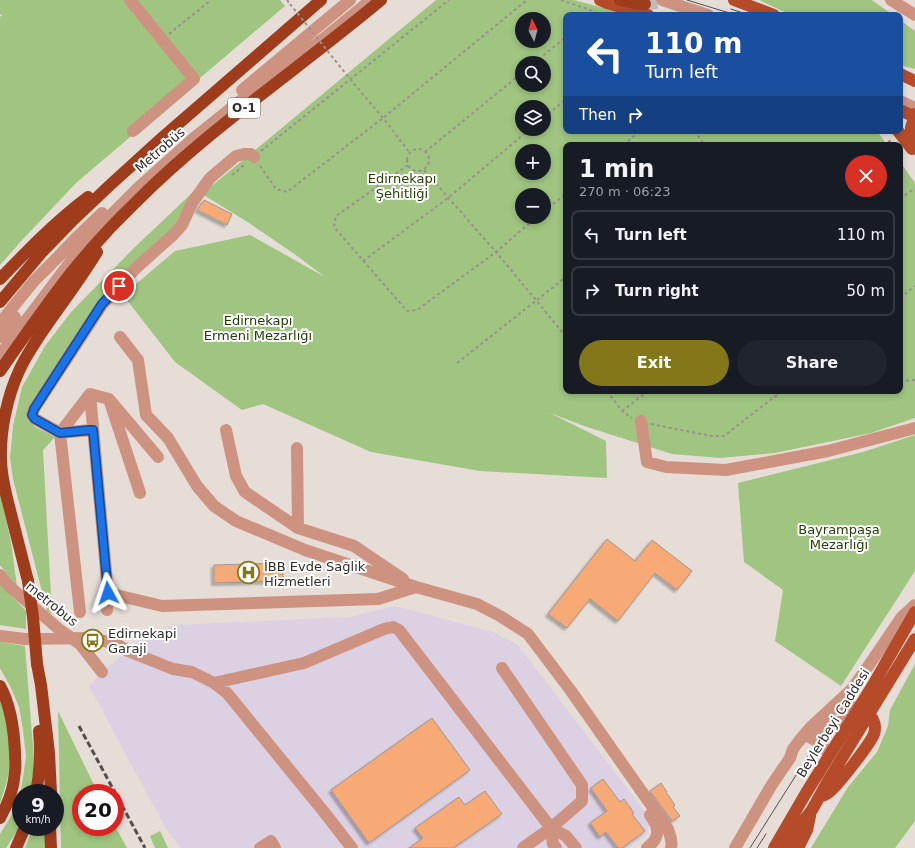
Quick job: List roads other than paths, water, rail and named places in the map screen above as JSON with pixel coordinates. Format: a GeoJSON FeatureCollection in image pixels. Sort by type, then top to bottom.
{"type":"FeatureCollection","features":[{"type":"Feature","properties":{"kind":"highway","name":"O-1"},"geometry":{"type":"LineString","coordinates":[[0,302],[42,252],[109,186],[321,0]]}},
{"type":"Feature","properties":{"kind":"highway","name":"O-1"},"geometry":{"type":"LineString","coordinates":[[0,371],[71,272],[114,223],[198,145],[381,0]]}},
{"type":"Feature","properties":{"kind":"highway"},"geometry":{"type":"LineString","coordinates":[[620,0],[634,3],[646,9]]}},
{"type":"Feature","properties":{"kind":"highway"},"geometry":{"type":"LineString","coordinates":[[0,279],[52,226],[71,209],[89,196],[109,186]]}},
{"type":"Feature","properties":{"kind":"highway"},"geometry":{"type":"LineString","coordinates":[[51,784],[49,753],[28,580],[6,494],[2,471],[1,459],[3,423],[12,390],[19,371],[27,356],[92,261],[114,223]]}},
{"type":"Feature","properties":{"kind":"highway"},"geometry":{"type":"LineString","coordinates":[[0,286],[26,253]]}},
{"type":"Feature","properties":{"kind":"highway"},"geometry":{"type":"LineString","coordinates":[[37,664],[35,683],[40,756],[37,784]]}},
{"type":"Feature","properties":{"kind":"highway"},"geometry":{"type":"LineString","coordinates":[[0,686],[10,708],[15,760],[15,770],[11,793],[0,818]]}},
{"type":"Feature","properties":{"kind":"highway"},"geometry":{"type":"LineString","coordinates":[[16,848],[21,836]]}},
{"type":"Feature","properties":{"kind":"highway"},"geometry":{"type":"LineString","coordinates":[[50,836],[51,848]]}},
{"type":"Feature","properties":{"kind":"main road"},"geometry":{"type":"LineString","coordinates":[[600,0],[607,3],[646,9]]}},
{"type":"Feature","properties":{"kind":"main road"},"geometry":{"type":"LineString","coordinates":[[734,0],[766,12]]}},
{"type":"Feature","properties":{"kind":"main road"},"geometry":{"type":"LineString","coordinates":[[903,75],[915,81]]}},
{"type":"Feature","properties":{"kind":"main road"},"geometry":{"type":"LineString","coordinates":[[903,111],[915,114],[911,132],[913,151]]}},
{"type":"Feature","properties":{"kind":"main road"},"geometry":{"type":"LineString","coordinates":[[900,134],[913,151]]}},
{"type":"Feature","properties":{"kind":"main road","name":"Beylerbeyi Caddesi"},"geometry":{"type":"LineString","coordinates":[[861,713],[915,612]]}},
{"type":"Feature","properties":{"kind":"main road","name":"Beylerbeyi Caddesi"},"geometry":{"type":"LineString","coordinates":[[774,848],[829,755],[915,639]]}},
{"type":"Feature","properties":{"kind":"main road"},"geometry":{"type":"LineString","coordinates":[[786,848],[820,796],[828,794],[836,785],[854,763],[874,734],[873,719],[861,713]]}},
{"type":"Feature","properties":{"kind":"main road"},"geometry":{"type":"LineString","coordinates":[[798,848],[807,830],[812,810]]}},
{"type":"Feature","properties":{"kind":"street"},"geometry":{"type":"LineString","coordinates":[[130,0],[194,79],[133,131]]}},
{"type":"Feature","properties":{"kind":"street","name":"Metrobüs"},"geometry":{"type":"LineString","coordinates":[[0,355],[65,258],[77,237],[170,149],[350,0]]}},
{"type":"Feature","properties":{"kind":"street","name":"Metrobüs"},"geometry":{"type":"LineString","coordinates":[[0,323],[34,281],[65,258],[97,229],[138,188],[194,138],[249,94],[327,36],[371,0]]}},
{"type":"Feature","properties":{"kind":"street"},"geometry":{"type":"LineString","coordinates":[[662,0],[699,12]]}},
{"type":"Feature","properties":{"kind":"street"},"geometry":{"type":"LineString","coordinates":[[891,0],[915,15]]}},
{"type":"Feature","properties":{"kind":"street"},"geometry":{"type":"LineString","coordinates":[[903,104],[915,114]]}},
{"type":"Feature","properties":{"kind":"street"},"geometry":{"type":"LineString","coordinates":[[93,430],[60,433],[35,419],[32,415],[34,409],[102,304],[136,268],[178,230],[182,225],[192,203],[210,178],[236,156],[250,154],[254,157]]}},
{"type":"Feature","properties":{"kind":"street"},"geometry":{"type":"LineString","coordinates":[[0,337],[32,295],[65,258]]}},
{"type":"Feature","properties":{"kind":"street"},"geometry":{"type":"LineString","coordinates":[[120,337],[138,360],[146,415],[168,438],[197,486],[214,506],[236,521],[305,550],[416,587],[477,604],[500,616],[528,634],[571,691],[668,829],[672,844],[670,848]]}},
{"type":"Feature","properties":{"kind":"street"},"geometry":{"type":"LineString","coordinates":[[80,612],[60,433],[90,394]]}},
{"type":"Feature","properties":{"kind":"street"},"geometry":{"type":"LineString","coordinates":[[90,394],[109,399],[158,457]]}},
{"type":"Feature","properties":{"kind":"street"},"geometry":{"type":"LineString","coordinates":[[90,394],[108,593],[107,610]]}},
{"type":"Feature","properties":{"kind":"street"},"geometry":{"type":"LineString","coordinates":[[109,399],[140,493]]}},
{"type":"Feature","properties":{"kind":"street"},"geometry":{"type":"LineString","coordinates":[[641,421],[647,462],[666,467],[726,470],[828,450],[915,428]]}},
{"type":"Feature","properties":{"kind":"street"},"geometry":{"type":"LineString","coordinates":[[226,430],[236,476],[245,492],[298,528],[354,546],[416,587]]}},
{"type":"Feature","properties":{"kind":"street"},"geometry":{"type":"LineString","coordinates":[[297,448],[298,528]]}},
{"type":"Feature","properties":{"kind":"street","name":"metrobus"},"geometry":{"type":"LineString","coordinates":[[0,575],[9,586],[60,630],[80,644],[102,672]]}},
{"type":"Feature","properties":{"kind":"street"},"geometry":{"type":"LineString","coordinates":[[108,593],[162,606],[378,598],[416,587]]}},
{"type":"Feature","properties":{"kind":"street"},"geometry":{"type":"LineString","coordinates":[[790,758],[793,749],[811,727],[856,684],[901,618],[915,606]]}},
{"type":"Feature","properties":{"kind":"street"},"geometry":{"type":"LineString","coordinates":[[214,683],[304,663],[384,629],[393,627],[399,630],[551,828],[566,836],[576,848]]}},
{"type":"Feature","properties":{"kind":"street"},"geometry":{"type":"LineString","coordinates":[[518,628],[525,642],[653,818],[658,832],[656,838],[647,848]]}},
{"type":"Feature","properties":{"kind":"street"},"geometry":{"type":"LineString","coordinates":[[0,636],[25,639],[87,638],[104,641],[118,645],[128,651],[173,668],[192,672],[214,683],[227,693],[352,848]]}},
{"type":"Feature","properties":{"kind":"street"},"geometry":{"type":"LineString","coordinates":[[502,668],[582,785],[582,801],[551,828],[523,848]]}},
{"type":"Feature","properties":{"kind":"street"},"geometry":{"type":"LineString","coordinates":[[830,710],[843,706],[861,713]]}},
{"type":"Feature","properties":{"kind":"street"},"geometry":{"type":"LineString","coordinates":[[735,848],[771,786],[790,758],[809,737],[822,727],[861,713]]}},
{"type":"Feature","properties":{"kind":"street"},"geometry":{"type":"LineString","coordinates":[[809,737],[823,745],[829,755]]}},
{"type":"Feature","properties":{"kind":"street"},"geometry":{"type":"LineString","coordinates":[[551,828],[553,844],[556,848]]}},
{"type":"Feature","properties":{"kind":"street"},"geometry":{"type":"LineString","coordinates":[[260,848],[271,841],[275,848]]}},
{"type":"Feature","properties":{"kind":"tunnel"},"geometry":{"type":"LineString","coordinates":[[645,4],[665,0]]}},
{"type":"Feature","properties":{"kind":"tram line"},"geometry":{"type":"LineString","coordinates":[[687,0],[726,12]]}},
{"type":"Feature","properties":{"kind":"tram line"},"geometry":{"type":"LineString","coordinates":[[731,9],[740,12]]}},
{"type":"Feature","properties":{"kind":"tram line"},"geometry":{"type":"LineString","coordinates":[[750,848],[810,753]]}},
{"type":"Feature","properties":{"kind":"tram line"},"geometry":{"type":"LineString","coordinates":[[757,848],[766,834]]}},
{"type":"Feature","properties":{"kind":"railway"},"geometry":{"type":"LineString","coordinates":[[79,726],[145,848]]}},
{"type":"Feature","properties":{"kind":"place","name":"İBB Evde Sağlık Hizmetleri"},"geometry":{"type":"Point","coordinates":[248,573]}},
{"type":"Feature","properties":{"kind":"place","name":"Edirnekapi Garaji"},"geometry":{"type":"Point","coordinates":[92,640]}},
{"type":"Feature","properties":{"kind":"park label","name":"Edirnekapı Şehitliği"},"geometry":{"type":"Point","coordinates":[402,186]}},
{"type":"Feature","properties":{"kind":"park label","name":"Edirnekapı Ermeni Mezarlığı"},"geometry":{"type":"Point","coordinates":[258,328]}},
{"type":"Feature","properties":{"kind":"park label","name":"Bayrampaşa Mezarlığı"},"geometry":{"type":"Point","coordinates":[839,536]}}]}
